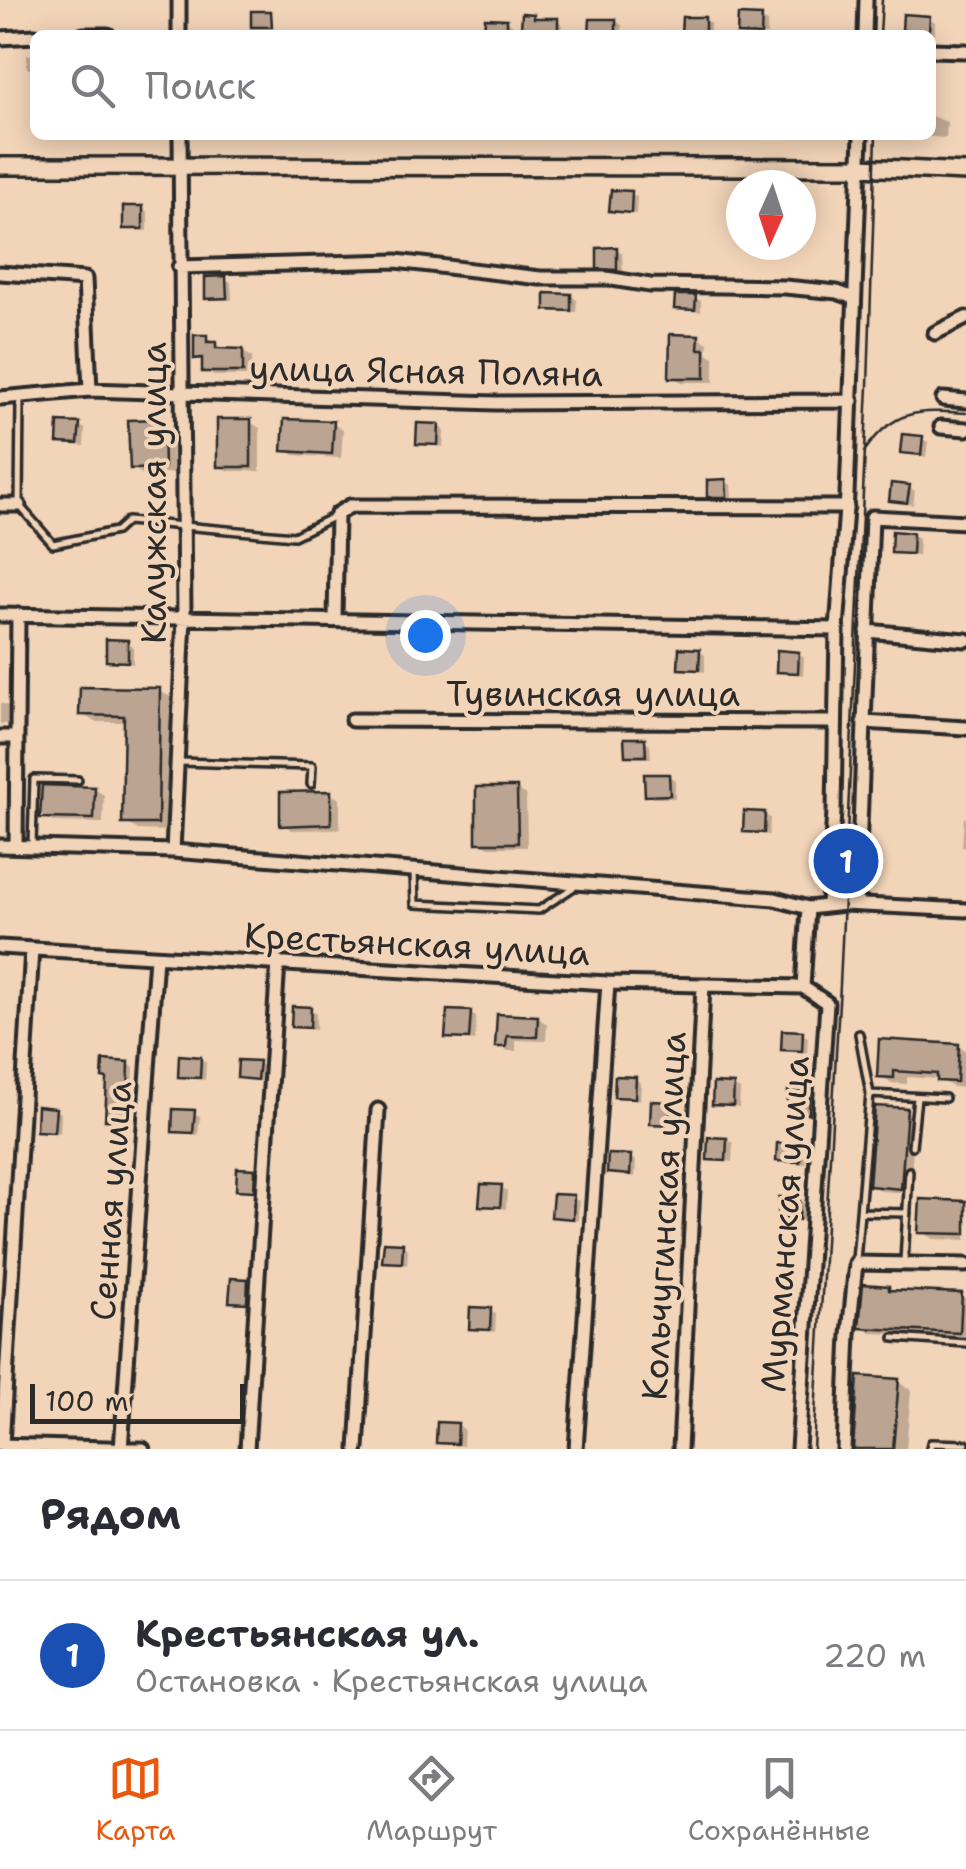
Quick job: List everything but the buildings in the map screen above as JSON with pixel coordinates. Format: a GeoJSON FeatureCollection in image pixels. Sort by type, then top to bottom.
{"type":"FeatureCollection","features":[{"type":"Feature","properties":{"kind":"main road"},"geometry":{"type":"LineString","coordinates":[[0,166],[860,167],[966,172]]}},
{"type":"Feature","properties":{"kind":"street"},"geometry":{"type":"LineString","coordinates":[[179,0],[180,30]]}},
{"type":"Feature","properties":{"kind":"street"},"geometry":{"type":"LineString","coordinates":[[865,30],[866,0]]}},
{"type":"Feature","properties":{"kind":"street"},"geometry":{"type":"LineString","coordinates":[[0,38],[30,36]]}},
{"type":"Feature","properties":{"kind":"street"},"geometry":{"type":"LineString","coordinates":[[936,50],[966,51]]}},
{"type":"Feature","properties":{"kind":"street","name":"Калужская улица"},"geometry":{"type":"LineString","coordinates":[[173,851],[184,618],[180,140]]}},
{"type":"Feature","properties":{"kind":"street"},"geometry":{"type":"LineString","coordinates":[[828,904],[861,140]]}},
{"type":"Feature","properties":{"kind":"street"},"geometry":{"type":"LineString","coordinates":[[179,267],[396,261],[540,278],[784,288],[836,292],[854,298]]}},
{"type":"Feature","properties":{"kind":"street"},"geometry":{"type":"LineString","coordinates":[[0,273],[85,279],[90,390]]}},
{"type":"Feature","properties":{"kind":"street"},"geometry":{"type":"LineString","coordinates":[[935,333],[966,318]]}},
{"type":"Feature","properties":{"kind":"street","name":"улица Ясная Поляна"},"geometry":{"type":"LineString","coordinates":[[0,398],[90,390],[496,404],[852,400]]}},
{"type":"Feature","properties":{"kind":"street"},"geometry":{"type":"LineString","coordinates":[[943,400],[966,401]]}},
{"type":"Feature","properties":{"kind":"street"},"geometry":{"type":"LineString","coordinates":[[941,427],[966,429]]}},
{"type":"Feature","properties":{"kind":"street"},"geometry":{"type":"LineString","coordinates":[[0,505],[19,505]]}},
{"type":"Feature","properties":{"kind":"street"},"geometry":{"type":"LineString","coordinates":[[335,618],[337,514],[350,506],[846,507]]}},
{"type":"Feature","properties":{"kind":"street"},"geometry":{"type":"LineString","coordinates":[[856,904],[872,516],[966,522]]}},
{"type":"Feature","properties":{"kind":"street"},"geometry":{"type":"LineString","coordinates":[[0,615],[837,629]]}},
{"type":"Feature","properties":{"kind":"street"},"geometry":{"type":"LineString","coordinates":[[16,846],[18,616]]}},
{"type":"Feature","properties":{"kind":"street"},"geometry":{"type":"LineString","coordinates":[[866,631],[966,640]]}},
{"type":"Feature","properties":{"kind":"street","name":"Тувинская улица"},"geometry":{"type":"LineString","coordinates":[[352,720],[833,722]]}},
{"type":"Feature","properties":{"kind":"street"},"geometry":{"type":"LineString","coordinates":[[863,722],[966,728]]}},
{"type":"Feature","properties":{"kind":"street"},"geometry":{"type":"LineString","coordinates":[[0,737],[17,738]]}},
{"type":"Feature","properties":{"kind":"street"},"geometry":{"type":"LineString","coordinates":[[0,846],[173,851],[775,898],[808,908],[856,904],[966,910]]}},
{"type":"Feature","properties":{"kind":"street"},"geometry":{"type":"LineString","coordinates":[[803,988],[808,908]]}},
{"type":"Feature","properties":{"kind":"street","name":"Крестьянская улица"},"geometry":{"type":"LineString","coordinates":[[0,947],[608,983],[803,988],[828,1003]]}},
{"type":"Feature","properties":{"kind":"street"},"geometry":{"type":"LineString","coordinates":[[32,949],[1,1445],[143,1449]]}},
{"type":"Feature","properties":{"kind":"street","name":"Сенная улица"},"geometry":{"type":"LineString","coordinates":[[122,1449],[156,958]]}},
{"type":"Feature","properties":{"kind":"street"},"geometry":{"type":"LineString","coordinates":[[248,1449],[278,962]]}},
{"type":"Feature","properties":{"kind":"street"},"geometry":{"type":"LineString","coordinates":[[576,1449],[608,983]]}},
{"type":"Feature","properties":{"kind":"street","name":"Кольчугинская улица"},"geometry":{"type":"LineString","coordinates":[[680,1449],[704,986]]}},
{"type":"Feature","properties":{"kind":"street","name":"Мурманская улица"},"geometry":{"type":"LineString","coordinates":[[798,1449],[828,1003]]}},
{"type":"Feature","properties":{"kind":"street"},"geometry":{"type":"LineString","coordinates":[[356,1449],[378,1110]]}},
{"type":"Feature","properties":{"kind":"street"},"geometry":{"type":"LineString","coordinates":[[844,1449],[848,1334],[856,1263],[966,1265]]}},
{"type":"Feature","properties":{"kind":"lane"},"geometry":{"type":"LineString","coordinates":[[20,399],[19,505],[53,544],[116,531],[127,521],[294,536],[337,514]]}},
{"type":"Feature","properties":{"kind":"lane"},"geometry":{"type":"LineString","coordinates":[[177,762],[312,766],[312,784]]}},
{"type":"Feature","properties":{"kind":"lane"},"geometry":{"type":"LineString","coordinates":[[32,847],[34,778],[78,780]]}},
{"type":"Feature","properties":{"kind":"lane"},"geometry":{"type":"LineString","coordinates":[[414,872],[415,904],[539,910],[579,883]]}},
{"type":"Feature","properties":{"kind":"lane"},"geometry":{"type":"LineString","coordinates":[[856,1263],[870,1094],[860,1034]]}},
{"type":"Feature","properties":{"kind":"lane"},"geometry":{"type":"LineString","coordinates":[[870,1094],[945,1098]]}},
{"type":"Feature","properties":{"kind":"lane"},"geometry":{"type":"LineString","coordinates":[[912,1146],[917,1097]]}},
{"type":"Feature","properties":{"kind":"lane"},"geometry":{"type":"LineString","coordinates":[[904,1264],[909,1172]]}},
{"type":"Feature","properties":{"kind":"lane"},"geometry":{"type":"LineString","coordinates":[[860,1212],[907,1214]]}},
{"type":"Feature","properties":{"kind":"lane"},"geometry":{"type":"LineString","coordinates":[[894,1338],[966,1343]]}},
{"type":"Feature","properties":{"kind":"lane"},"geometry":{"type":"LineString","coordinates":[[930,1449],[931,1443],[966,1444]]}},
{"type":"Feature","properties":{"kind":"tram line"},"geometry":{"type":"LineString","coordinates":[[880,30],[882,0]]}},
{"type":"Feature","properties":{"kind":"tram line"},"geometry":{"type":"LineString","coordinates":[[813,1449],[840,985],[876,140]]}},
{"type":"Feature","properties":{"kind":"tram line"},"geometry":{"type":"LineString","coordinates":[[864,452],[885,427],[908,415],[966,413]]}},
{"type":"Feature","properties":{"kind":"place","name":"Крестьянская ул."},"geometry":{"type":"Point","coordinates":[846,861]}}]}
